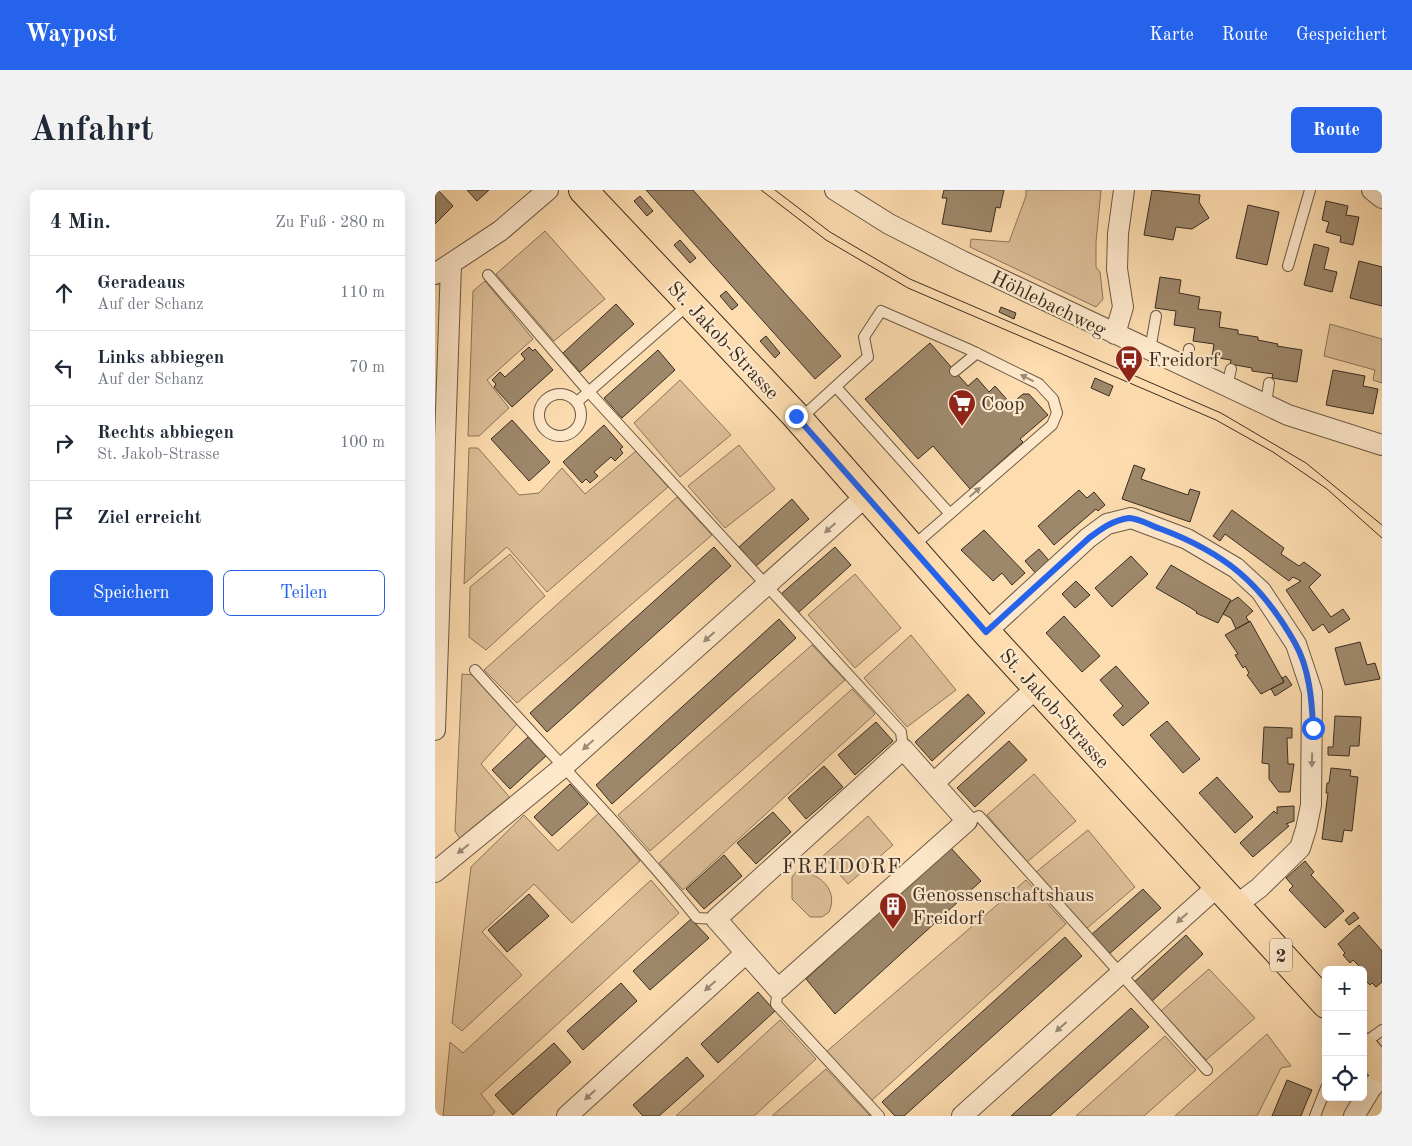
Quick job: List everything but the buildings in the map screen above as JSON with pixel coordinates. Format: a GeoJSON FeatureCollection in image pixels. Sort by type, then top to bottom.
{"type":"FeatureCollection","features":[{"type":"Feature","properties":{"kind":"main road","name":"St. Jakob-Strasse"},"geometry":{"type":"LineString","coordinates":[[583,190],[799,420],[986,632],[1322,1000]]}},
{"type":"Feature","properties":{"kind":"main road"},"geometry":{"type":"LineString","coordinates":[[1367,1050],[1382,1069]]}},
{"type":"Feature","properties":{"kind":"street"},"geometry":{"type":"LineString","coordinates":[[435,730],[443,269],[501,232],[548,190]]}},
{"type":"Feature","properties":{"kind":"street","name":"Höhlebachweg"},"geometry":{"type":"LineString","coordinates":[[835,190],[889,224],[1115,334],[1150,350],[1187,358],[1229,378],[1266,404],[1288,415],[1382,445]]}},
{"type":"Feature","properties":{"kind":"street"},"geometry":{"type":"LineString","coordinates":[[1115,334],[1123,307],[1117,269],[1118,234],[1124,190]]}},
{"type":"Feature","properties":{"kind":"street"},"geometry":{"type":"LineString","coordinates":[[1372,190],[1382,198]]}},
{"type":"Feature","properties":{"kind":"street"},"geometry":{"type":"LineString","coordinates":[[435,872],[562,768],[866,496]]}},
{"type":"Feature","properties":{"kind":"street"},"geometry":{"type":"LineString","coordinates":[[986,632],[1062,562],[1107,524],[1131,518],[1187,539],[1236,568],[1261,591],[1296,644],[1312,692],[1311,805],[1300,848],[1259,888],[1235,906]]}},
{"type":"Feature","properties":{"kind":"street"},"geometry":{"type":"LineString","coordinates":[[934,783],[1037,687]]}},
{"type":"Feature","properties":{"kind":"street"},"geometry":{"type":"LineString","coordinates":[[903,749],[967,822],[778,989],[716,919],[903,749]]}},
{"type":"Feature","properties":{"kind":"street"},"geometry":{"type":"LineString","coordinates":[[962,1116],[1218,886]]}},
{"type":"Feature","properties":{"kind":"street"},"geometry":{"type":"LineString","coordinates":[[567,1116],[746,953]]}},
{"type":"Feature","properties":{"kind":"street"},"geometry":{"type":"LineString","coordinates":[[1354,1116],[1371,1088],[1382,1078]]}},
{"type":"Feature","properties":{"kind":"lane"},"geometry":{"type":"LineString","coordinates":[[1288,266],[1310,190]]}},
{"type":"Feature","properties":{"kind":"lane"},"geometry":{"type":"LineString","coordinates":[[487,275],[589,392],[901,732],[903,749]]}},
{"type":"Feature","properties":{"kind":"lane"},"geometry":{"type":"LineString","coordinates":[[577,402],[690,304]]}},
{"type":"Feature","properties":{"kind":"lane"},"geometry":{"type":"LineString","coordinates":[[799,420],[868,358],[864,337],[881,311],[977,353],[1039,384],[1053,399],[1057,413],[1052,425],[912,547]]}},
{"type":"Feature","properties":{"kind":"lane"},"geometry":{"type":"LineString","coordinates":[[1150,350],[1156,316]]}},
{"type":"Feature","properties":{"kind":"lane"},"geometry":{"type":"LineString","coordinates":[[955,371],[977,353]]}},
{"type":"Feature","properties":{"kind":"lane"},"geometry":{"type":"LineString","coordinates":[[1266,404],[1269,383]]}},
{"type":"Feature","properties":{"kind":"lane"},"geometry":{"type":"LineString","coordinates":[[836,387],[950,514]]}},
{"type":"Feature","properties":{"kind":"lane"},"geometry":{"type":"LineString","coordinates":[[561,394],[567,395],[577,402],[581,417],[575,429],[563,436],[554,435],[544,429],[539,416],[543,403],[547,398],[561,394]]}},
{"type":"Feature","properties":{"kind":"lane"},"geometry":{"type":"LineString","coordinates":[[475,670],[562,768],[652,863],[697,918],[716,919]]}},
{"type":"Feature","properties":{"kind":"lane"},"geometry":{"type":"LineString","coordinates":[[967,822],[979,816],[1119,975],[1207,1070]]}},
{"type":"Feature","properties":{"kind":"lane"},"geometry":{"type":"LineString","coordinates":[[778,989],[776,1004],[879,1116]]}},
{"type":"Feature","properties":{"kind":"lane"},"geometry":{"type":"LineString","coordinates":[[1367,1042],[1382,1030]]}},
{"type":"Feature","properties":{"kind":"lane"},"geometry":{"type":"LineString","coordinates":[[1315,1116],[1322,1098]]}},
{"type":"Feature","properties":{"kind":"shaded area"},"geometry":{"type":"Polygon","coordinates":[[[1026,190],[1101,190],[1096,242],[1096,267],[1100,272],[1103,299],[1096,307],[970,247],[971,239],[1009,242],[1026,196],[1026,190]]]}},
{"type":"Feature","properties":{"kind":"shaded area"},"geometry":{"type":"Polygon","coordinates":[[[545,231],[605,299],[554,341],[496,274],[545,231]]]}},
{"type":"Feature","properties":{"kind":"shaded area"},"geometry":{"type":"Polygon","coordinates":[[[485,281],[533,339],[487,380],[509,408],[479,436],[468,436],[473,291],[485,281]]]}},
{"type":"Feature","properties":{"kind":"shaded area"},"geometry":{"type":"Polygon","coordinates":[[[1330,324],[1382,339],[1382,383],[1373,380],[1375,370],[1324,356],[1330,324]]]}},
{"type":"Feature","properties":{"kind":"shaded area"},"geometry":{"type":"Polygon","coordinates":[[[680,380],[731,435],[680,477],[634,423],[680,380]]]}},
{"type":"Feature","properties":{"kind":"shaded area"},"geometry":{"type":"Polygon","coordinates":[[[739,445],[775,489],[725,528],[688,486],[739,445]]]}},
{"type":"Feature","properties":{"kind":"shaded area"},"geometry":{"type":"Polygon","coordinates":[[[469,448],[478,448],[519,495],[539,493],[562,468],[585,494],[636,451],[668,487],[547,592],[507,547],[464,584],[469,448]]]}},
{"type":"Feature","properties":{"kind":"shaded area"},"geometry":{"type":"Polygon","coordinates":[[[677,497],[712,535],[517,703],[484,670],[677,497]]]}},
{"type":"Feature","properties":{"kind":"shaded area"},"geometry":{"type":"Polygon","coordinates":[[[510,554],[545,596],[486,650],[469,637],[470,587],[510,554]]]}},
{"type":"Feature","properties":{"kind":"shaded area"},"geometry":{"type":"Polygon","coordinates":[[[855,574],[901,628],[855,668],[808,615],[855,574]]]}},
{"type":"Feature","properties":{"kind":"shaded area"},"geometry":{"type":"Polygon","coordinates":[[[911,635],[956,690],[907,727],[864,678],[911,635]]]}},
{"type":"Feature","properties":{"kind":"shaded area"},"geometry":{"type":"Polygon","coordinates":[[[812,645],[845,680],[650,851],[618,815],[812,645]]]}},
{"type":"Feature","properties":{"kind":"shaded area"},"geometry":{"type":"Polygon","coordinates":[[[462,674],[475,675],[517,724],[481,764],[512,800],[462,842],[455,831],[462,674]]]}},
{"type":"Feature","properties":{"kind":"shaded area"},"geometry":{"type":"Polygon","coordinates":[[[852,689],[875,714],[683,890],[659,863],[852,689]]]}},
{"type":"Feature","properties":{"kind":"shaded area"},"geometry":{"type":"Polygon","coordinates":[[[1034,774],[1076,821],[1027,862],[987,815],[1034,774]]]}},
{"type":"Feature","properties":{"kind":"shaded area"},"geometry":{"type":"Polygon","coordinates":[[[600,812],[640,861],[572,923],[534,884],[482,932],[522,975],[462,1031],[452,1023],[471,867],[524,815],[558,851],[600,812]]]}},
{"type":"Feature","properties":{"kind":"shaded area"},"geometry":{"type":"Polygon","coordinates":[[[868,816],[893,845],[848,884],[823,856],[868,816]]]}},
{"type":"Feature","properties":{"kind":"shaded area"},"geometry":{"type":"Polygon","coordinates":[[[1088,830],[1135,887],[1086,929],[1036,872],[1088,830]]]}},
{"type":"Feature","properties":{"kind":"shaded area"},"geometry":{"type":"Polygon","coordinates":[[[797,871],[813,875],[825,884],[829,890],[831,904],[829,912],[822,917],[810,917],[792,899],[792,877],[797,871]]]}},
{"type":"Feature","properties":{"kind":"shaded area"},"geometry":{"type":"Polygon","coordinates":[[[651,880],[679,913],[481,1094],[495,1112],[491,1116],[443,1116],[450,1042],[463,1053],[651,880]]]}},
{"type":"Feature","properties":{"kind":"shaded area"},"geometry":{"type":"Polygon","coordinates":[[[1026,880],[1066,924],[871,1101],[826,1052],[1026,880]]]}},
{"type":"Feature","properties":{"kind":"shaded area"},"geometry":{"type":"Polygon","coordinates":[[[1209,969],[1255,1018],[1206,1060],[1161,1011],[1209,969]]]}},
{"type":"Feature","properties":{"kind":"shaded area"},"geometry":{"type":"Polygon","coordinates":[[[780,1020],[816,1059],[754,1116],[676,1116],[780,1020]]]}},
{"type":"Feature","properties":{"kind":"shaded area"},"geometry":{"type":"Polygon","coordinates":[[[1267,1034],[1291,1066],[1281,1068],[1257,1116],[1175,1116],[1267,1034]]]}},
{"type":"Feature","properties":{"kind":"shaded area"},"geometry":{"type":"Polygon","coordinates":[[[1165,1036],[1196,1070],[1144,1116],[1076,1116],[1165,1036]]]}},
{"type":"Feature","properties":{"kind":"shaded area"},"geometry":{"type":"Polygon","coordinates":[[[826,1069],[870,1116],[772,1116],[826,1069]]]}},
{"type":"Feature","properties":{"kind":"tram line"},"geometry":{"type":"LineString","coordinates":[[761,190],[826,240],[908,288],[1216,420],[1273,452],[1327,489],[1382,538]]}},
{"type":"Feature","properties":{"kind":"tram line"},"geometry":{"type":"LineString","coordinates":[[775,190],[830,232],[910,279],[1221,413],[1306,463],[1382,525]]}},
{"type":"Feature","properties":{"kind":"place","name":"Freidorf"},"geometry":{"type":"Point","coordinates":[1129,383]}},
{"type":"Feature","properties":{"kind":"place","name":"Coop"},"geometry":{"type":"Point","coordinates":[962,427]}},
{"type":"Feature","properties":{"kind":"place","name":"Genossenschaftshaus Freidorf"},"geometry":{"type":"Point","coordinates":[893,930]}},
{"type":"Feature","properties":{"kind":"district","name":"FREIDORF"},"geometry":{"type":"Point","coordinates":[842,866]}},
{"type":"Feature","properties":{"kind":"route"},"geometry":{"type":"LineString","coordinates":[[796,416],[986,632],[1089,538],[1107,524],[1131,518],[1187,539],[1236,568],[1261,591],[1296,644],[1312,692],[1313,728]]}}]}
